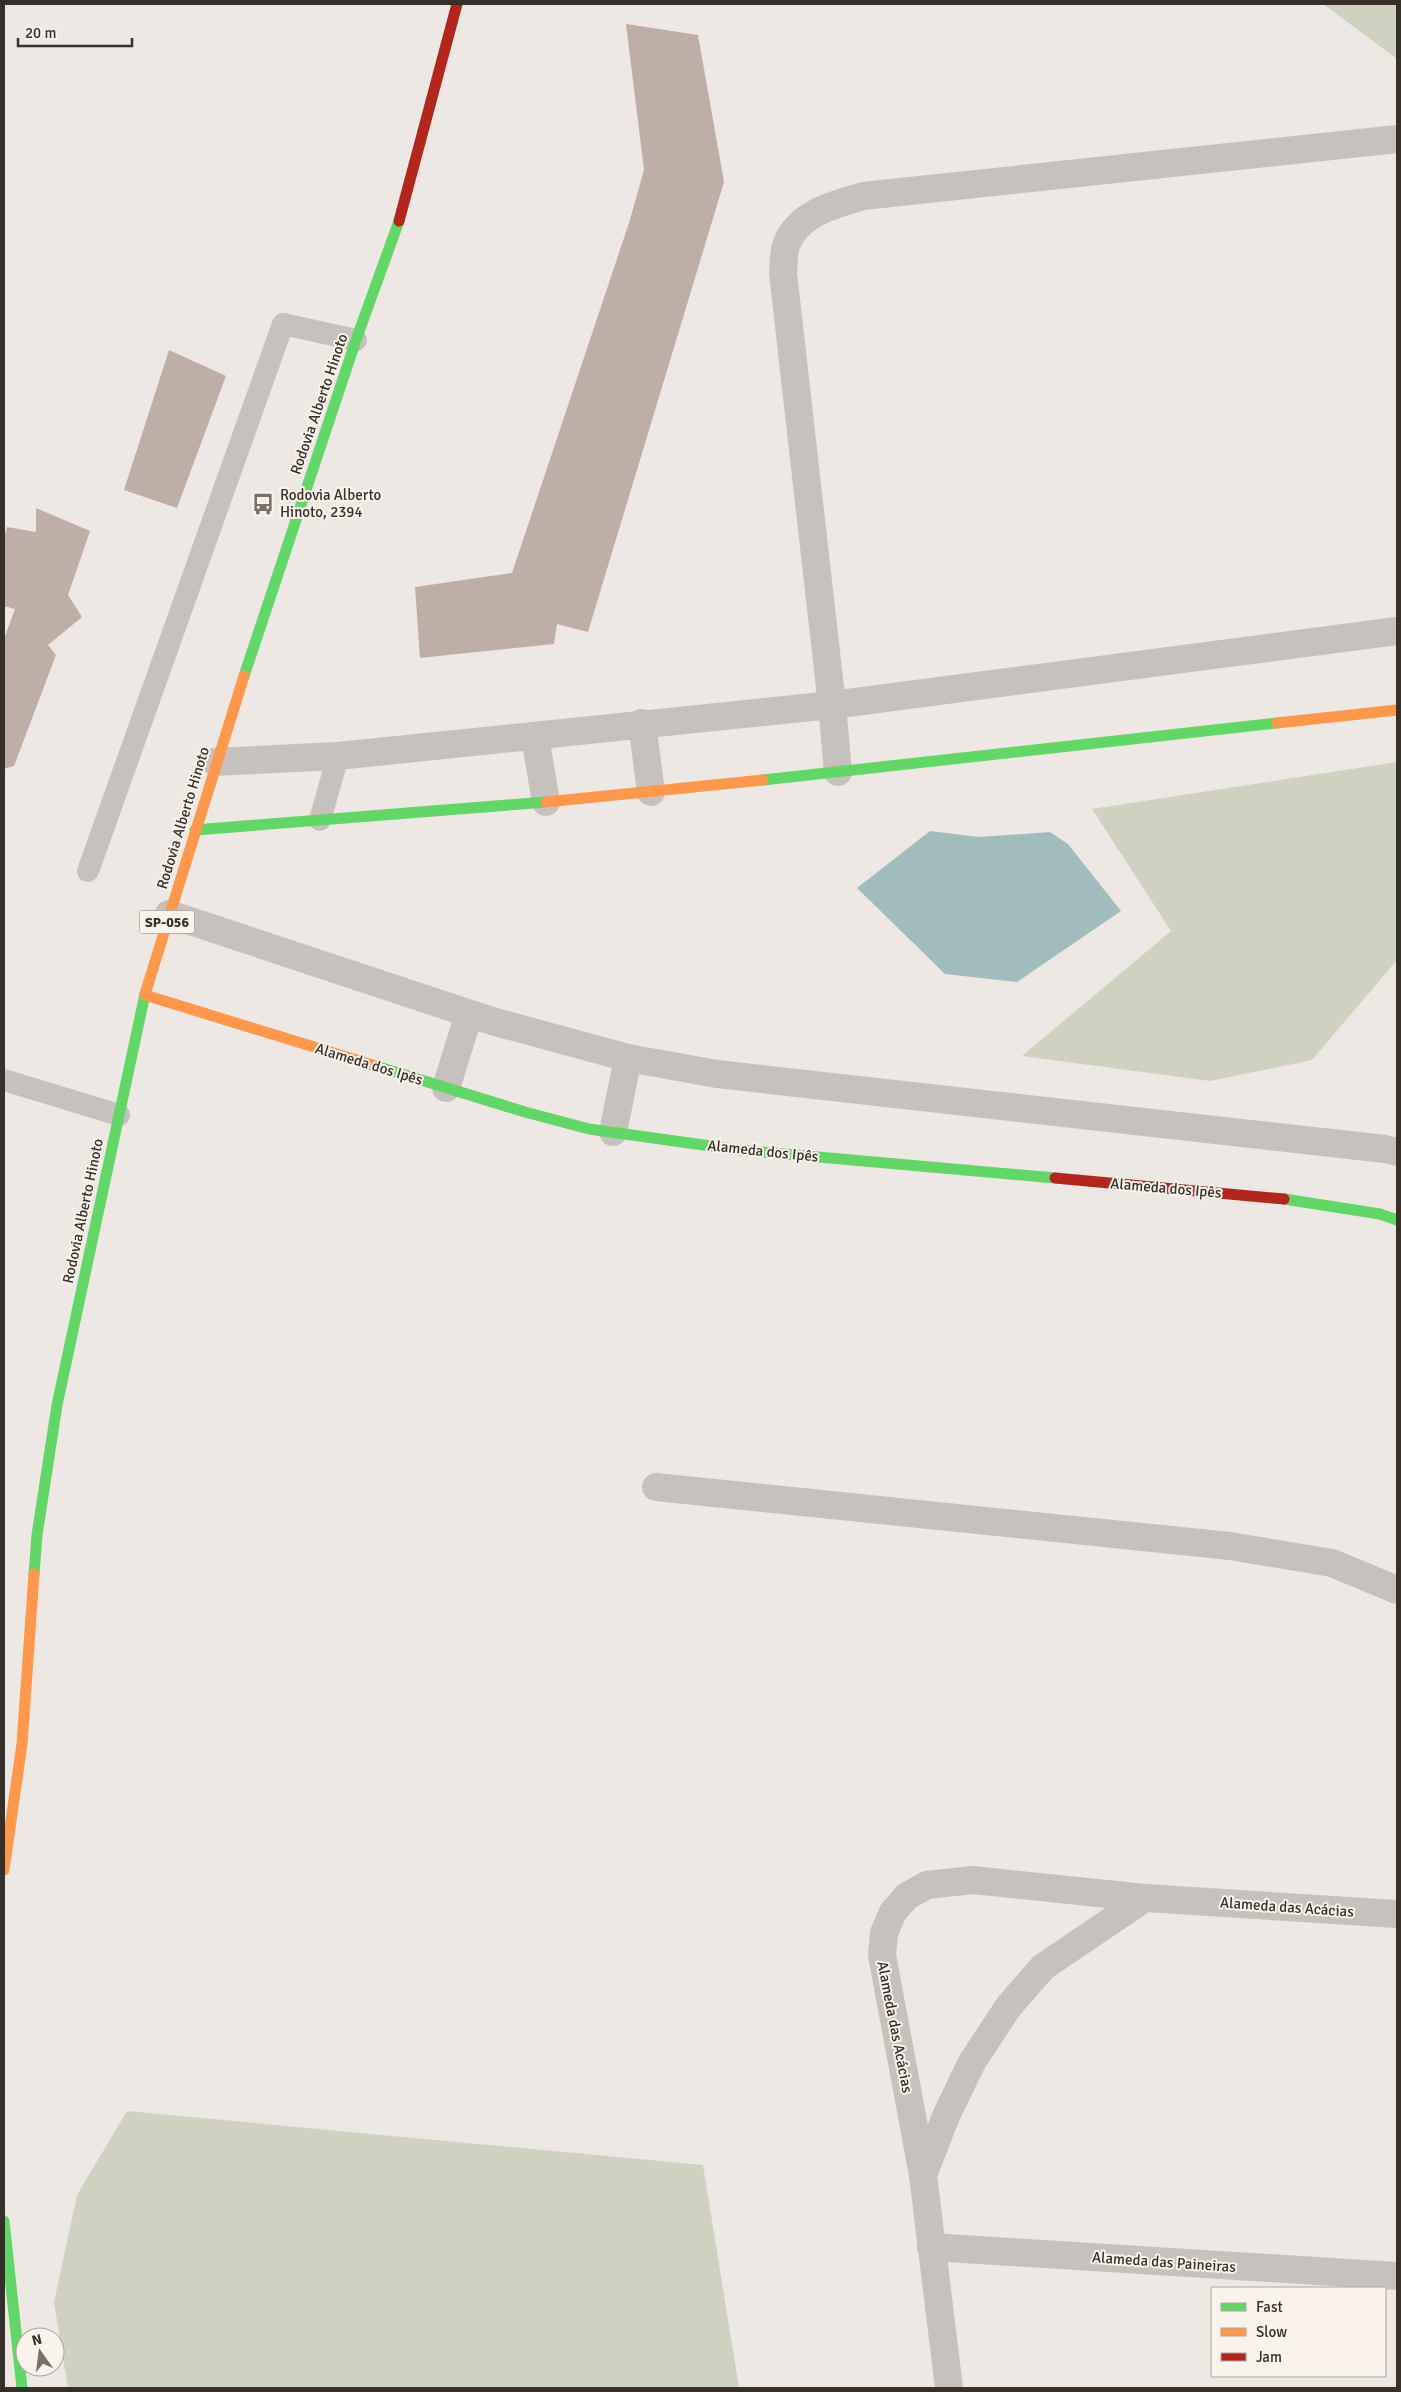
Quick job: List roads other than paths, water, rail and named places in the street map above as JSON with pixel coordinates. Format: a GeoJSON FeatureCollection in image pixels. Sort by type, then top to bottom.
{"type":"FeatureCollection","features":[{"type":"Feature","properties":{"kind":"street","name":"Rodovia Alberto Hinoto"},"geometry":{"type":"LineString","coordinates":[[4,1870],[22,1744],[37,1535],[57,1406],[145,995],[215,762],[356,340],[399,223],[457,4]]}},
{"type":"Feature","properties":{"kind":"street"},"geometry":{"type":"LineString","coordinates":[[838,772],[783,273],[786,244],[800,223],[822,209],[863,196],[1397,138]]}},
{"type":"Feature","properties":{"kind":"street"},"geometry":{"type":"LineString","coordinates":[[215,762],[338,756],[535,737],[642,723],[832,704],[1397,631]]}},
{"type":"Feature","properties":{"kind":"street"},"geometry":{"type":"LineString","coordinates":[[195,830],[651,792],[1397,710]]}},
{"type":"Feature","properties":{"kind":"street"},"geometry":{"type":"LineString","coordinates":[[642,723],[651,792]]}},
{"type":"Feature","properties":{"kind":"street"},"geometry":{"type":"LineString","coordinates":[[535,737],[546,802]]}},
{"type":"Feature","properties":{"kind":"street"},"geometry":{"type":"LineString","coordinates":[[169,914],[468,1014],[628,1058],[717,1074],[1397,1152]]}},
{"type":"Feature","properties":{"kind":"street","name":"Alameda dos Ipês"},"geometry":{"type":"LineString","coordinates":[[145,995],[446,1088],[589,1129],[739,1150],[1269,1197],[1380,1214],[1397,1220]]}},
{"type":"Feature","properties":{"kind":"street"},"geometry":{"type":"LineString","coordinates":[[446,1088],[468,1014]]}},
{"type":"Feature","properties":{"kind":"street"},"geometry":{"type":"LineString","coordinates":[[613,1132],[628,1058]]}},
{"type":"Feature","properties":{"kind":"street"},"geometry":{"type":"LineString","coordinates":[[656,1487],[1230,1546],[1332,1564],[1397,1590]]}},
{"type":"Feature","properties":{"kind":"street","name":"Alameda das Acácias"},"geometry":{"type":"LineString","coordinates":[[949,2388],[923,2176],[882,1955],[884,1934],[894,1912],[906,1896],[927,1885],[973,1880],[1145,1898],[1397,1914]]}},
{"type":"Feature","properties":{"kind":"street"},"geometry":{"type":"LineString","coordinates":[[923,2176],[946,2116],[972,2062],[1009,2006],[1043,1967],[1145,1898]]}},
{"type":"Feature","properties":{"kind":"street"},"geometry":{"type":"LineString","coordinates":[[4,2221],[22,2388]]}},
{"type":"Feature","properties":{"kind":"street","name":"Alameda das Paineiras"},"geometry":{"type":"LineString","coordinates":[[931,2247],[1397,2276]]}},
{"type":"Feature","properties":{"kind":"lane"},"geometry":{"type":"LineString","coordinates":[[88,871],[283,324],[356,340]]}},
{"type":"Feature","properties":{"kind":"lane"},"geometry":{"type":"LineString","coordinates":[[320,820],[338,756]]}},
{"type":"Feature","properties":{"kind":"lane"},"geometry":{"type":"LineString","coordinates":[[4,1080],[119,1115]]}},
{"type":"Feature","properties":{"kind":"water"},"geometry":{"type":"Polygon","coordinates":[[[930,831],[979,837],[1050,832],[1068,844],[1121,911],[1017,982],[945,974],[857,888],[930,831]]]}},
{"type":"Feature","properties":{"kind":"place","name":"Rodovia Alberto Hinoto, 2394"},"geometry":{"type":"Point","coordinates":[263,504]}}]}
